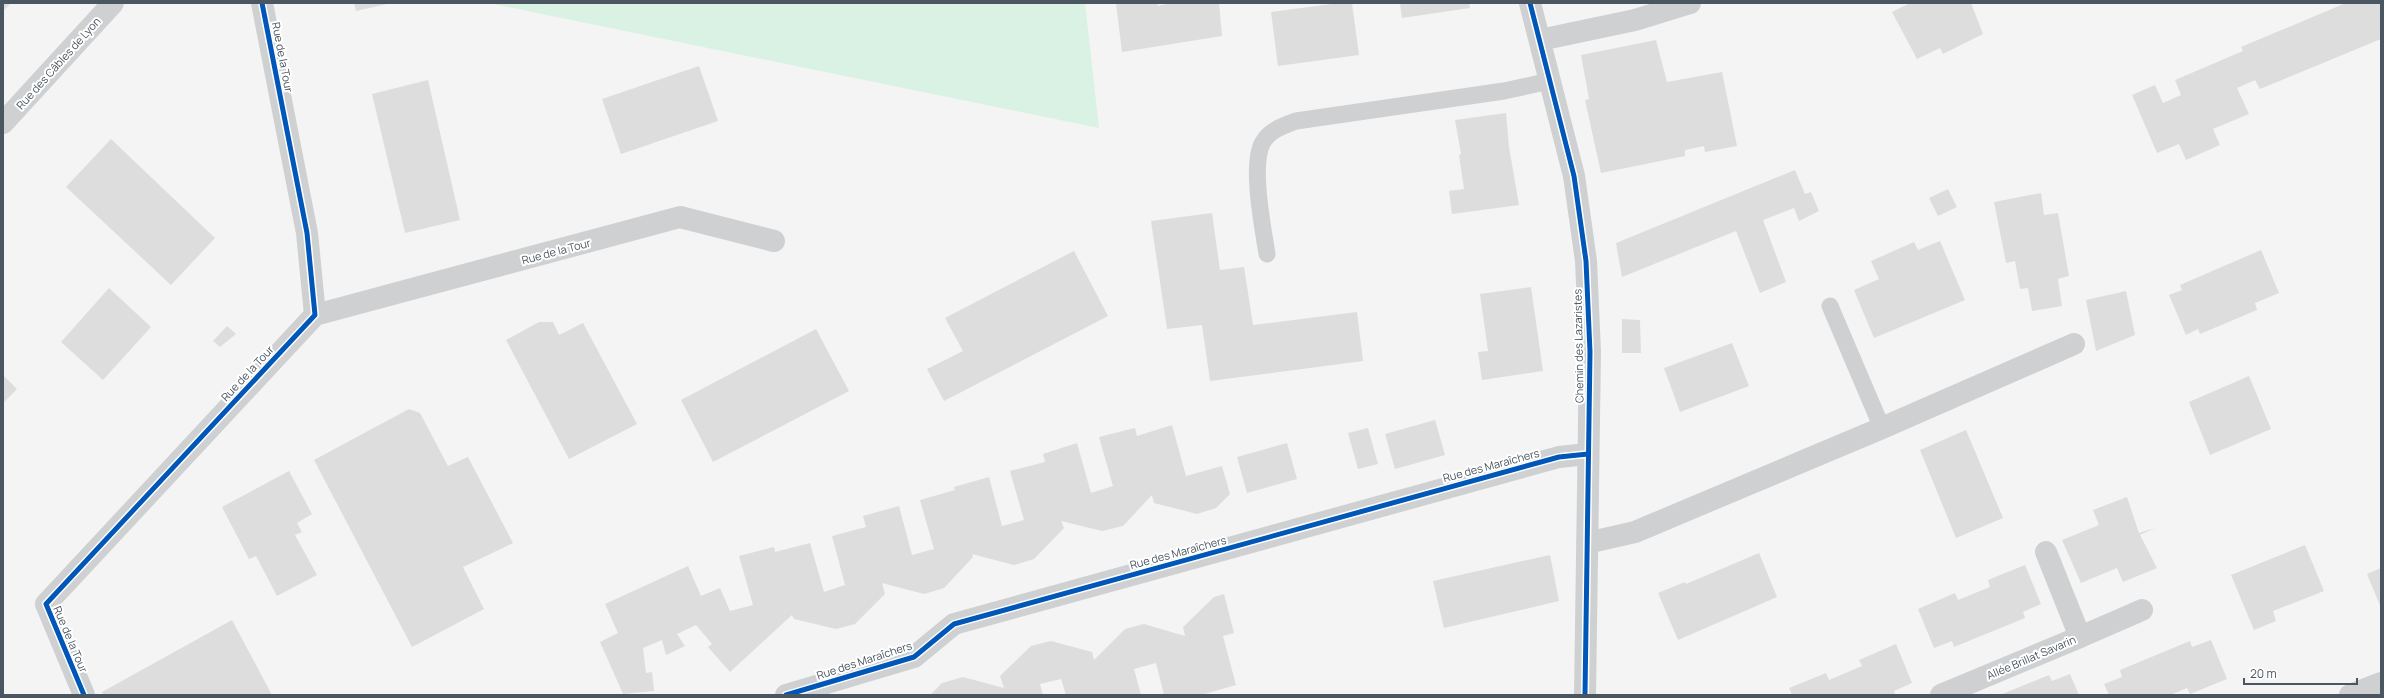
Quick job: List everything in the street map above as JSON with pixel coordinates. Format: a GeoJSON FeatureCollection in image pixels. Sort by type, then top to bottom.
{"type":"FeatureCollection","features":[{"type":"Feature","properties":{"kind":"street","name":"Rue des Câbles de Lyon"},"geometry":{"type":"LineString","coordinates":[[3,123],[113,3]]}},
{"type":"Feature","properties":{"kind":"street","name":"Rue de la Tour"},"geometry":{"type":"LineString","coordinates":[[262,3],[307,233],[315,315]]}},
{"type":"Feature","properties":{"kind":"street","name":"Chemin des Lazaristes"},"geometry":{"type":"LineString","coordinates":[[1530,3],[1574,176],[1586,261],[1590,352],[1585,695]]}},
{"type":"Feature","properties":{"kind":"street"},"geometry":{"type":"LineString","coordinates":[[1540,40],[1635,20],[1690,3]]}},
{"type":"Feature","properties":{"kind":"street","name":"Rue de la Tour"},"geometry":{"type":"LineString","coordinates":[[84,695],[46,604],[315,315],[680,217],[774,241]]}},
{"type":"Feature","properties":{"kind":"street"},"geometry":{"type":"LineString","coordinates":[[1587,543],[1635,532],[1882,428],[2074,344]]}},
{"type":"Feature","properties":{"kind":"street","name":"Rue des Maraîchers"},"geometry":{"type":"LineString","coordinates":[[786,695],[914,657],[954,624],[1559,457],[1588,454]]}},
{"type":"Feature","properties":{"kind":"street","name":"Allée Brillat Savarin"},"geometry":{"type":"LineString","coordinates":[[1941,695],[2080,636],[2046,552]]}},
{"type":"Feature","properties":{"kind":"street"},"geometry":{"type":"LineString","coordinates":[[2080,636],[2142,610]]}},
{"type":"Feature","properties":{"kind":"street"},"geometry":{"type":"LineString","coordinates":[[2350,695],[2381,683]]}},
{"type":"Feature","properties":{"kind":"lane"},"geometry":{"type":"LineString","coordinates":[[1267,254],[1259,192],[1258,161],[1263,142],[1276,128],[1296,121],[1504,91],[1550,81]]}},
{"type":"Feature","properties":{"kind":"lane"},"geometry":{"type":"LineString","coordinates":[[1830,306],[1882,428]]}},
{"type":"Feature","properties":{"kind":"green space"},"geometry":{"type":"Polygon","coordinates":[[[488,3],[1085,3],[1099,128],[488,3]]]}},
{"type":"Feature","properties":{"kind":"building"},"geometry":{"type":"Polygon","coordinates":[[[3,3],[11,3],[3,11],[3,3]]]}},
{"type":"Feature","properties":{"kind":"building"},"geometry":{"type":"Polygon","coordinates":[[[354,3],[387,3],[387,4],[356,11],[354,3]]]}},
{"type":"Feature","properties":{"kind":"building"},"geometry":{"type":"Polygon","coordinates":[[[1116,3],[1157,3],[1158,6],[1172,3],[1219,3],[1222,36],[1122,52],[1116,3]]]}},
{"type":"Feature","properties":{"kind":"building"},"geometry":{"type":"Polygon","coordinates":[[[1339,3],[1352,3],[1359,55],[1278,66],[1271,12],[1339,3]]]}},
{"type":"Feature","properties":{"kind":"building"},"geometry":{"type":"Polygon","coordinates":[[[1400,3],[1469,3],[1470,8],[1402,18],[1400,3]]]}},
{"type":"Feature","properties":{"kind":"building"},"geometry":{"type":"Polygon","coordinates":[[[1910,3],[1971,3],[1983,34],[1943,54],[1940,48],[1917,59],[1892,12],[1910,3]]]}},
{"type":"Feature","properties":{"kind":"building"},"geometry":{"type":"Polygon","coordinates":[[[2346,3],[2381,3],[2381,39],[2260,89],[2255,80],[2237,88],[2249,114],[2213,129],[2220,145],[2186,160],[2179,144],[2157,153],[2132,95],[2155,85],[2163,103],[2181,95],[2175,80],[2243,51],[2241,47],[2346,3]]]}},
{"type":"Feature","properties":{"kind":"building"},"geometry":{"type":"Polygon","coordinates":[[[1656,40],[1667,82],[1722,72],[1737,146],[1705,152],[1704,146],[1685,150],[1685,156],[1601,173],[1585,100],[1589,99],[1581,55],[1656,40]]]}},
{"type":"Feature","properties":{"kind":"building"},"geometry":{"type":"Polygon","coordinates":[[[699,66],[718,121],[621,154],[602,99],[699,66]]]}},
{"type":"Feature","properties":{"kind":"building"},"geometry":{"type":"Polygon","coordinates":[[[428,80],[460,220],[405,233],[372,94],[428,80]]]}},
{"type":"Feature","properties":{"kind":"building"},"geometry":{"type":"Polygon","coordinates":[[[1506,113],[1509,147],[1519,205],[1452,214],[1449,191],[1464,189],[1459,155],[1461,154],[1455,120],[1506,113]]]}},
{"type":"Feature","properties":{"kind":"building"},"geometry":{"type":"Polygon","coordinates":[[[111,139],[215,238],[171,285],[66,187],[111,139]]]}},
{"type":"Feature","properties":{"kind":"building"},"geometry":{"type":"Polygon","coordinates":[[[1795,170],[1805,194],[1811,192],[1819,211],[1799,221],[1794,208],[1763,220],[1786,282],[1760,293],[1736,231],[1622,277],[1616,243],[1795,170]]]}},
{"type":"Feature","properties":{"kind":"building"},"geometry":{"type":"Polygon","coordinates":[[[1948,189],[1957,207],[1938,216],[1929,198],[1948,189]]]}},
{"type":"Feature","properties":{"kind":"building"},"geometry":{"type":"Polygon","coordinates":[[[2041,193],[2044,215],[2058,213],[2069,276],[2058,279],[2062,306],[2032,311],[2028,288],[2020,289],[2015,261],[2006,263],[1994,202],[2041,193]]]}},
{"type":"Feature","properties":{"kind":"building"},"geometry":{"type":"Polygon","coordinates":[[[1212,213],[1220,270],[1244,267],[1253,325],[1357,312],[1363,361],[1210,381],[1202,325],[1167,329],[1151,221],[1212,213]]]}},
{"type":"Feature","properties":{"kind":"building"},"geometry":{"type":"Polygon","coordinates":[[[1940,241],[1965,300],[1874,338],[1854,290],[1879,279],[1871,261],[1914,242],[1918,250],[1940,241]]]}},
{"type":"Feature","properties":{"kind":"building"},"geometry":{"type":"Polygon","coordinates":[[[2261,250],[2279,293],[2255,303],[2257,310],[2200,334],[2198,329],[2186,335],[2169,295],[2182,290],[2180,285],[2261,250]]]}},
{"type":"Feature","properties":{"kind":"building"},"geometry":{"type":"Polygon","coordinates":[[[1074,251],[1108,316],[944,401],[927,369],[963,351],[945,318],[1074,251]]]}},
{"type":"Feature","properties":{"kind":"building"},"geometry":{"type":"Polygon","coordinates":[[[1531,287],[1543,371],[1482,380],[1478,352],[1488,351],[1480,294],[1531,287]]]}},
{"type":"Feature","properties":{"kind":"building"},"geometry":{"type":"Polygon","coordinates":[[[109,288],[151,327],[103,380],[61,342],[109,288]]]}},
{"type":"Feature","properties":{"kind":"building"},"geometry":{"type":"Polygon","coordinates":[[[2126,291],[2135,335],[2096,351],[2086,300],[2126,291]]]}},
{"type":"Feature","properties":{"kind":"building"},"geometry":{"type":"Polygon","coordinates":[[[1622,319],[1640,320],[1641,353],[1622,353],[1622,319]]]}},
{"type":"Feature","properties":{"kind":"building"},"geometry":{"type":"Polygon","coordinates":[[[539,322],[553,322],[559,335],[583,323],[637,424],[569,459],[506,340],[539,322]]]}},
{"type":"Feature","properties":{"kind":"building"},"geometry":{"type":"Polygon","coordinates":[[[227,326],[236,334],[220,347],[213,341],[227,326]]]}},
{"type":"Feature","properties":{"kind":"building"},"geometry":{"type":"Polygon","coordinates":[[[816,329],[849,391],[713,462],[681,400],[816,329]]]}},
{"type":"Feature","properties":{"kind":"building"},"geometry":{"type":"Polygon","coordinates":[[[1732,343],[1749,386],[1680,412],[1664,368],[1732,343]]]}},
{"type":"Feature","properties":{"kind":"building"},"geometry":{"type":"Polygon","coordinates":[[[3,375],[17,389],[3,403],[3,375]]]}},
{"type":"Feature","properties":{"kind":"building"},"geometry":{"type":"Polygon","coordinates":[[[2249,376],[2271,429],[2210,455],[2189,402],[2249,376]]]}},
{"type":"Feature","properties":{"kind":"building"},"geometry":{"type":"Polygon","coordinates":[[[409,409],[420,413],[448,466],[468,457],[513,543],[463,567],[484,609],[412,647],[314,460],[409,409]]]}},
{"type":"Feature","properties":{"kind":"building"},"geometry":{"type":"Polygon","coordinates":[[[1435,420],[1445,455],[1395,469],[1385,434],[1435,420]]]}},
{"type":"Feature","properties":{"kind":"building"},"geometry":{"type":"Polygon","coordinates":[[[1172,425],[1186,476],[1222,466],[1230,494],[1216,508],[1197,514],[1154,503],[1152,495],[1123,526],[1102,531],[1061,521],[1064,528],[1034,559],[1014,565],[972,554],[973,557],[944,588],[924,594],[882,583],[885,594],[855,624],[836,629],[794,619],[792,615],[730,672],[708,647],[712,644],[696,625],[677,634],[685,646],[666,655],[662,640],[643,648],[646,673],[652,672],[654,691],[623,694],[600,642],[618,633],[605,604],[688,566],[701,596],[720,588],[730,611],[753,605],[739,556],[774,547],[775,552],[810,543],[824,592],[845,585],[832,536],[866,527],[863,516],[899,506],[912,555],[934,549],[920,500],[955,490],[954,487],[989,477],[1002,526],[1024,520],[1010,471],[1045,462],[1043,454],[1077,443],[1091,493],[1113,486],[1099,437],[1135,428],[1137,436],[1172,425]]]}},
{"type":"Feature","properties":{"kind":"building"},"geometry":{"type":"Polygon","coordinates":[[[1368,428],[1378,464],[1358,469],[1348,433],[1368,428]]]}},
{"type":"Feature","properties":{"kind":"building"},"geometry":{"type":"Polygon","coordinates":[[[1966,430],[2003,518],[1956,538],[1920,450],[1966,430]]]}},
{"type":"Feature","properties":{"kind":"building"},"geometry":{"type":"Polygon","coordinates":[[[1287,443],[1297,479],[1247,493],[1237,457],[1287,443]]]}},
{"type":"Feature","properties":{"kind":"building"},"geometry":{"type":"Polygon","coordinates":[[[289,471],[312,514],[297,523],[302,532],[295,535],[317,575],[277,596],[256,556],[249,559],[222,507],[289,471]]]}},
{"type":"Feature","properties":{"kind":"building"},"geometry":{"type":"Polygon","coordinates":[[[2127,497],[2139,533],[2155,528],[2140,535],[2157,568],[2123,582],[2117,568],[2081,583],[2062,540],[2099,525],[2093,510],[2127,497]]]}},
{"type":"Feature","properties":{"kind":"building"},"geometry":{"type":"Polygon","coordinates":[[[2305,545],[2324,591],[2273,611],[2276,621],[2254,630],[2231,575],[2305,545]]]}},
{"type":"Feature","properties":{"kind":"building"},"geometry":{"type":"Polygon","coordinates":[[[1759,553],[1777,597],[1678,640],[1658,593],[1685,582],[1686,584],[1759,553]]]}},
{"type":"Feature","properties":{"kind":"building"},"geometry":{"type":"Polygon","coordinates":[[[1550,555],[1559,601],[1444,628],[1433,581],[1550,555]]]}},
{"type":"Feature","properties":{"kind":"building"},"geometry":{"type":"Polygon","coordinates":[[[2025,565],[2041,604],[2023,612],[2025,618],[1954,647],[1952,641],[1934,648],[1918,609],[1955,593],[1958,600],[1990,587],[1988,580],[2025,565]]]}},
{"type":"Feature","properties":{"kind":"building"},"geometry":{"type":"Polygon","coordinates":[[[2381,568],[2381,608],[2367,574],[2381,568]]]}},
{"type":"Feature","properties":{"kind":"building"},"geometry":{"type":"Polygon","coordinates":[[[1224,594],[1234,633],[1223,636],[1236,685],[1201,695],[1164,695],[1156,663],[1134,669],[1141,695],[1066,695],[1061,679],[1040,684],[1043,695],[930,695],[942,683],[963,677],[1004,688],[1000,676],[1031,646],[1051,641],[1092,652],[1094,660],[1125,629],[1144,624],[1185,636],[1183,627],[1214,597],[1224,594]]]}},
{"type":"Feature","properties":{"kind":"building"},"geometry":{"type":"Polygon","coordinates":[[[232,620],[272,695],[104,695],[102,692],[232,620]]]}},
{"type":"Feature","properties":{"kind":"building"},"geometry":{"type":"Polygon","coordinates":[[[2211,640],[2227,679],[2190,694],[2187,688],[2170,695],[2109,695],[2104,684],[2122,677],[2120,670],[2190,641],[2192,647],[2211,640]]]}},
{"type":"Feature","properties":{"kind":"building"},"geometry":{"type":"Polygon","coordinates":[[[1896,644],[1912,683],[1894,691],[1895,695],[1792,695],[1789,688],[1826,673],[1829,680],[1862,666],[1859,660],[1896,644]]]}},
{"type":"Feature","properties":{"kind":"building"},"geometry":{"type":"Polygon","coordinates":[[[2070,674],[2079,695],[2000,695],[2049,675],[2052,681],[2070,674]]]}},
{"type":"Feature","properties":{"kind":"cycle path"},"geometry":{"type":"LineString","coordinates":[[84,695],[46,604],[315,315],[307,233],[262,3]]}},
{"type":"Feature","properties":{"kind":"cycle path"},"geometry":{"type":"LineString","coordinates":[[1530,3],[1574,176],[1586,261],[1590,352],[1585,695]]}},
{"type":"Feature","properties":{"kind":"cycle path"},"geometry":{"type":"LineString","coordinates":[[786,695],[914,657],[954,624],[1559,457],[1588,454]]}}]}
